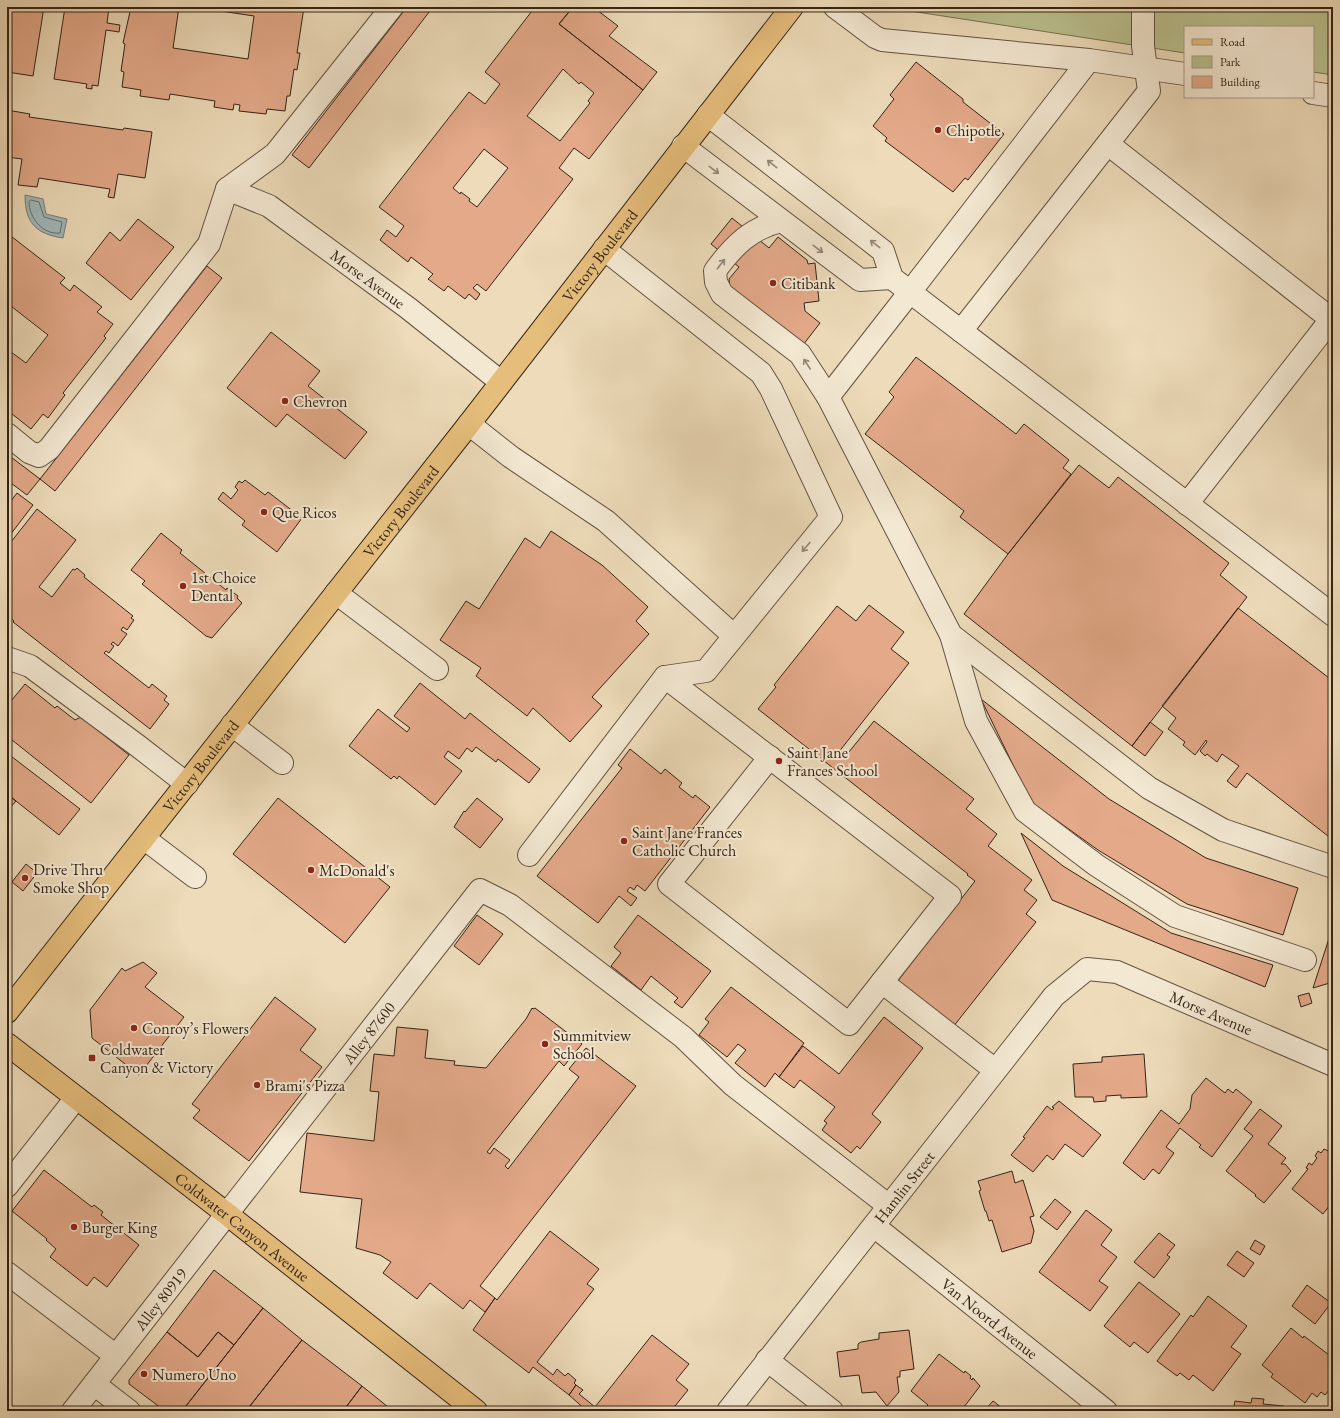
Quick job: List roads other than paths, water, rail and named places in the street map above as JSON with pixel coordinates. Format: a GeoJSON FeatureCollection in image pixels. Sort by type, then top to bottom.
{"type":"FeatureCollection","features":[{"type":"Feature","properties":{"kind":"main road","name":"Victory Boulevard"},"geometry":{"type":"LineString","coordinates":[[7,1012],[145,839],[232,725],[469,424],[792,7]]}},
{"type":"Feature","properties":{"kind":"main road","name":"Coldwater Canyon Avenue"},"geometry":{"type":"LineString","coordinates":[[7,1044],[227,1214],[476,1411]]}},
{"type":"Feature","properties":{"kind":"street"},"geometry":{"type":"LineString","coordinates":[[7,434],[29,452],[39,456],[49,449],[209,244],[227,189],[275,154],[392,7]]}},
{"type":"Feature","properties":{"kind":"street"},"geometry":{"type":"LineString","coordinates":[[835,7],[875,37],[882,40],[1089,60],[1184,74]]}},
{"type":"Feature","properties":{"kind":"street"},"geometry":{"type":"LineString","coordinates":[[961,331],[1149,91],[1143,46],[1143,7]]}},
{"type":"Feature","properties":{"kind":"street"},"geometry":{"type":"LineString","coordinates":[[828,397],[1089,60]]}},
{"type":"Feature","properties":{"kind":"street"},"geometry":{"type":"LineString","coordinates":[[1314,93],[1333,96]]}},
{"type":"Feature","properties":{"kind":"street"},"geometry":{"type":"LineString","coordinates":[[708,115],[883,251],[892,278],[1333,615]]}},
{"type":"Feature","properties":{"kind":"street"},"geometry":{"type":"LineString","coordinates":[[1108,144],[1332,318],[1187,504]]}},
{"type":"Feature","properties":{"kind":"street"},"geometry":{"type":"LineString","coordinates":[[683,146],[860,280],[892,278]]}},
{"type":"Feature","properties":{"kind":"street","name":"Morse Avenue"},"geometry":{"type":"LineString","coordinates":[[227,189],[269,206],[408,308],[501,382]]}},
{"type":"Feature","properties":{"kind":"street"},"geometry":{"type":"LineString","coordinates":[[781,221],[757,229],[737,244],[715,271],[716,282],[722,294],[800,354],[828,397],[951,635],[976,721],[1025,811],[1096,866],[1175,916],[1305,960]]}},
{"type":"Feature","properties":{"kind":"street"},"geometry":{"type":"LineString","coordinates":[[529,855],[665,677],[706,671],[733,635],[831,517],[771,389],[761,373],[604,249]]}},
{"type":"Feature","properties":{"kind":"street"},"geometry":{"type":"LineString","coordinates":[[469,424],[512,457],[606,521],[733,635]]}},
{"type":"Feature","properties":{"kind":"street"},"geometry":{"type":"LineString","coordinates":[[336,593],[436,669]]}},
{"type":"Feature","properties":{"kind":"street"},"geometry":{"type":"LineString","coordinates":[[951,635],[1149,788],[1223,830],[1333,867]]}},
{"type":"Feature","properties":{"kind":"street"},"geometry":{"type":"LineString","coordinates":[[7,658],[30,666],[187,784]]}},
{"type":"Feature","properties":{"kind":"street"},"geometry":{"type":"LineString","coordinates":[[665,677],[770,757],[950,896],[849,1024],[669,884],[770,757]]}},
{"type":"Feature","properties":{"kind":"street"},"geometry":{"type":"LineString","coordinates":[[232,725],[282,763]]}},
{"type":"Feature","properties":{"kind":"street"},"geometry":{"type":"LineString","coordinates":[[145,839],[195,877]]}},
{"type":"Feature","properties":{"kind":"street","name":"Alley 87600"},"geometry":{"type":"LineString","coordinates":[[227,1214],[480,890],[510,905],[670,1028],[733,1085],[890,1206]]}},
{"type":"Feature","properties":{"kind":"street","name":"Morse Avenue"},"geometry":{"type":"LineString","coordinates":[[1087,969],[1118,972],[1333,1065]]}},
{"type":"Feature","properties":{"kind":"street","name":"Hamlin Street"},"geometry":{"type":"LineString","coordinates":[[728,1411],[1054,996],[1087,969]]}},
{"type":"Feature","properties":{"kind":"street"},"geometry":{"type":"LineString","coordinates":[[882,982],[995,1070]]}},
{"type":"Feature","properties":{"kind":"street"},"geometry":{"type":"LineString","coordinates":[[7,1186],[76,1098]]}},
{"type":"Feature","properties":{"kind":"street","name":"Alley 80919"},"geometry":{"type":"LineString","coordinates":[[73,1411],[227,1214]]}},
{"type":"Feature","properties":{"kind":"street","name":"Van Noord Avenue"},"geometry":{"type":"LineString","coordinates":[[874,1226],[1106,1411]]}},
{"type":"Feature","properties":{"kind":"street"},"geometry":{"type":"LineString","coordinates":[[7,1273],[116,1356]]}},
{"type":"Feature","properties":{"kind":"street"},"geometry":{"type":"LineString","coordinates":[[767,1360],[832,1411]]}},
{"type":"Feature","properties":{"kind":"street"},"geometry":{"type":"LineString","coordinates":[[94,1384],[129,1411]]}},
{"type":"Feature","properties":{"kind":"water"},"geometry":{"type":"Polygon","coordinates":[[[25,195],[43,199],[46,214],[67,219],[63,238],[46,234],[34,226],[27,213],[25,195]]]}},
{"type":"Feature","properties":{"kind":"place","name":"Chipotle"},"geometry":{"type":"Point","coordinates":[938,130]}},
{"type":"Feature","properties":{"kind":"place","name":"Citibank"},"geometry":{"type":"Point","coordinates":[773,283]}},
{"type":"Feature","properties":{"kind":"place","name":"Chevron"},"geometry":{"type":"Point","coordinates":[285,401]}},
{"type":"Feature","properties":{"kind":"place","name":"Que Ricos"},"geometry":{"type":"Point","coordinates":[264,512]}},
{"type":"Feature","properties":{"kind":"place","name":"1st Choice Dental"},"geometry":{"type":"Point","coordinates":[183,586]}},
{"type":"Feature","properties":{"kind":"place","name":"Saint Jane Frances School"},"geometry":{"type":"Point","coordinates":[779,761]}},
{"type":"Feature","properties":{"kind":"place","name":"Saint Jane Frances Catholic Church"},"geometry":{"type":"Point","coordinates":[624,841]}},
{"type":"Feature","properties":{"kind":"place","name":"McDonald's"},"geometry":{"type":"Point","coordinates":[311,870]}},
{"type":"Feature","properties":{"kind":"place","name":"Drive Thru Smoke Shop"},"geometry":{"type":"Point","coordinates":[25,878]}},
{"type":"Feature","properties":{"kind":"place","name":"Conroy’s Flowers"},"geometry":{"type":"Point","coordinates":[134,1028]}},
{"type":"Feature","properties":{"kind":"place","name":"Summitview School"},"geometry":{"type":"Point","coordinates":[545,1044]}},
{"type":"Feature","properties":{"kind":"place","name":"Coldwater Canyon & Victory"},"geometry":{"type":"Point","coordinates":[92,1058]}},
{"type":"Feature","properties":{"kind":"place","name":"Brami's Pizza"},"geometry":{"type":"Point","coordinates":[257,1085]}},
{"type":"Feature","properties":{"kind":"place","name":"Burger King"},"geometry":{"type":"Point","coordinates":[74,1227]}},
{"type":"Feature","properties":{"kind":"place","name":"Numero Uno"},"geometry":{"type":"Point","coordinates":[144,1374]}}]}
